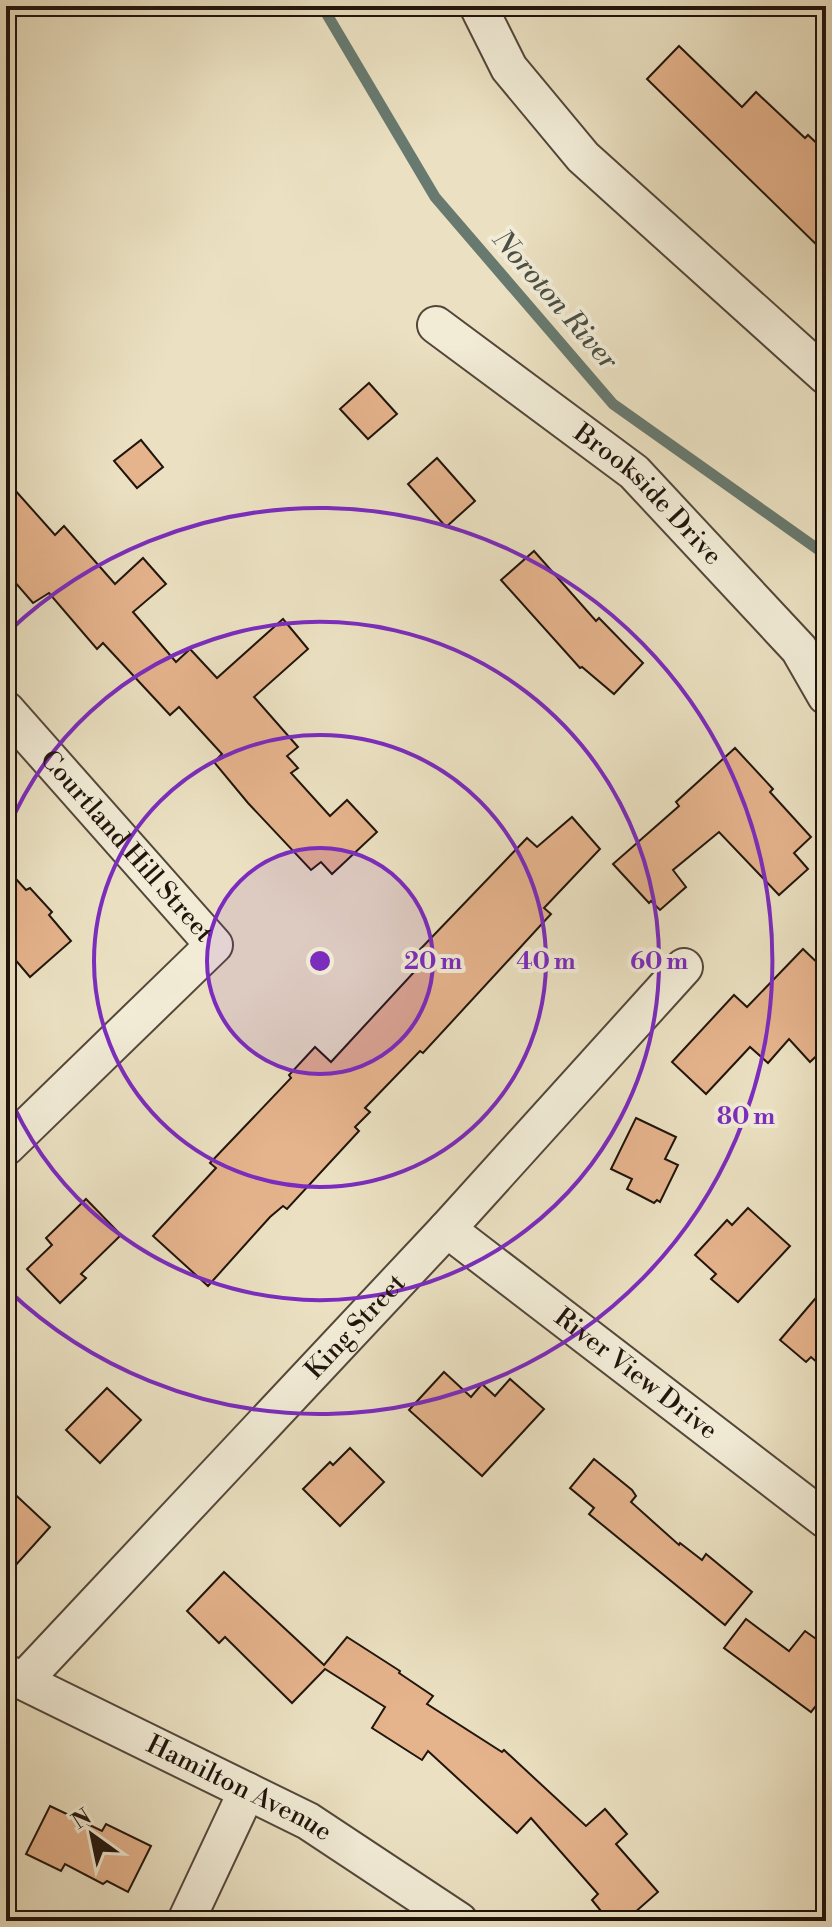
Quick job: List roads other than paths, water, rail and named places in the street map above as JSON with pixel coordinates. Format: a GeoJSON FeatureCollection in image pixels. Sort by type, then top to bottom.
{"type":"FeatureCollection","features":[{"type":"Feature","properties":{"kind":"street"},"geometry":{"type":"LineString","coordinates":[[478,6],[509,68],[583,157],[826,376]]}},
{"type":"Feature","properties":{"kind":"street","name":"Brookside Drive"},"geometry":{"type":"LineString","coordinates":[[436,325],[634,472],[799,649],[826,696]]}},
{"type":"Feature","properties":{"kind":"street","name":"Courtland Hill Street"},"geometry":{"type":"LineString","coordinates":[[6,710],[214,945],[6,1147]]}},
{"type":"Feature","properties":{"kind":"street","name":"King Street"},"geometry":{"type":"LineString","coordinates":[[14,1677],[447,1229],[684,967]]}},
{"type":"Feature","properties":{"kind":"street","name":"River View Drive"},"geometry":{"type":"LineString","coordinates":[[447,1229],[826,1520]]}},
{"type":"Feature","properties":{"kind":"street","name":"Hamilton Avenue"},"geometry":{"type":"LineString","coordinates":[[14,1677],[308,1821],[459,1921]]}},
{"type":"Feature","properties":{"kind":"street"},"geometry":{"type":"LineString","coordinates":[[186,1921],[247,1791]]}},
{"type":"Feature","properties":{"kind":"waterway","name":"Noroton River"},"geometry":{"type":"LineString","coordinates":[[322,6],[435,197],[613,404],[826,555]]}}]}
